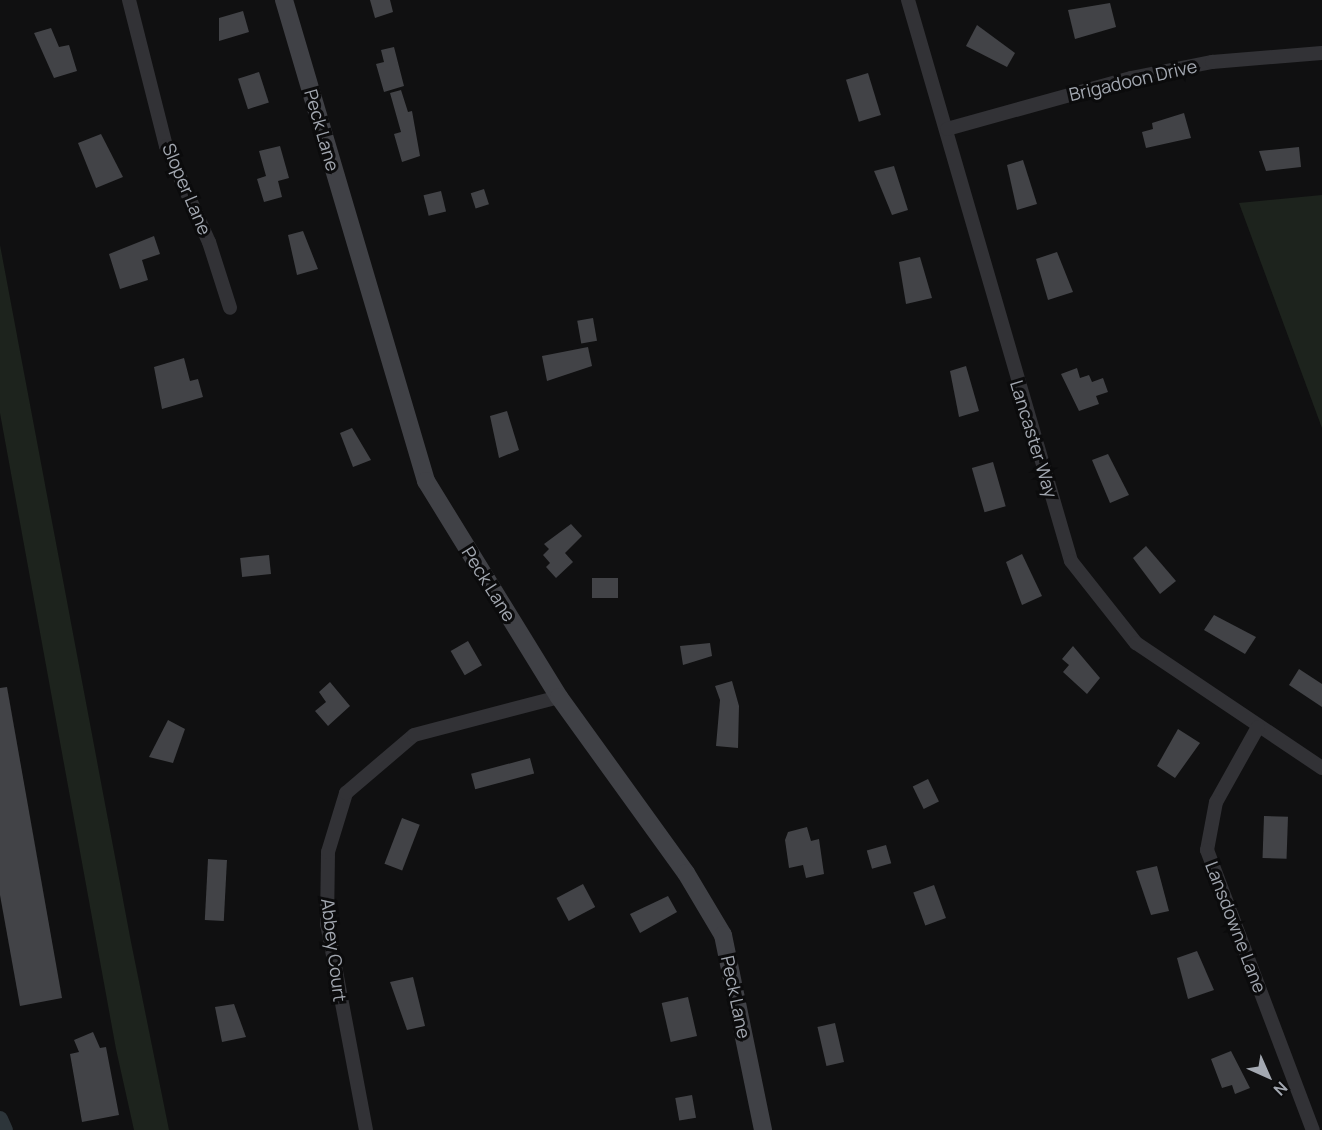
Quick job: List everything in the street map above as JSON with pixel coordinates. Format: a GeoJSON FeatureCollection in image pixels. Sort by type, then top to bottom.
{"type":"FeatureCollection","features":[{"type":"Feature","properties":{"kind":"street","name":"Sloper Lane"},"geometry":{"type":"LineString","coordinates":[[129,0],[166,146],[209,242],[230,308]]}},
{"type":"Feature","properties":{"kind":"street","name":"Peck Lane"},"geometry":{"type":"LineString","coordinates":[[284,0],[426,481],[559,697],[686,873],[723,936],[763,1130]]}},
{"type":"Feature","properties":{"kind":"street","name":"Lancaster Way"},"geometry":{"type":"LineString","coordinates":[[908,0],[1071,561],[1136,643],[1322,768]]}},
{"type":"Feature","properties":{"kind":"street","name":"Brigadoon Drive"},"geometry":{"type":"LineString","coordinates":[[947,129],[1131,78],[1212,62],[1322,53]]}},
{"type":"Feature","properties":{"kind":"street","name":"Abbey Court"},"geometry":{"type":"LineString","coordinates":[[366,1130],[327,924],[328,852],[346,793],[414,735],[559,697]]}},
{"type":"Feature","properties":{"kind":"street","name":"Lansdowne Lane"},"geometry":{"type":"LineString","coordinates":[[1258,727],[1216,802],[1207,850],[1313,1130]]}},
{"type":"Feature","properties":{"kind":"shaded area"},"geometry":{"type":"Polygon","coordinates":[[[1322,195],[1322,428],[1239,203],[1322,195]]]}},
{"type":"Feature","properties":{"kind":"shaded area"},"geometry":{"type":"Polygon","coordinates":[[[0,245],[131,942],[169,1130],[134,1130],[116,1049],[0,413],[0,245]]]}},
{"type":"Feature","properties":{"kind":"building"},"geometry":{"type":"Polygon","coordinates":[[[370,0],[390,0],[393,12],[375,18],[370,0]]]}},
{"type":"Feature","properties":{"kind":"building"},"geometry":{"type":"Polygon","coordinates":[[[1110,3],[1116,27],[1075,39],[1068,10],[1110,3]]]}},
{"type":"Feature","properties":{"kind":"building"},"geometry":{"type":"Polygon","coordinates":[[[243,11],[249,32],[219,41],[219,18],[243,11]]]}},
{"type":"Feature","properties":{"kind":"building"},"geometry":{"type":"Polygon","coordinates":[[[977,25],[1015,53],[1007,67],[966,46],[977,25]]]}},
{"type":"Feature","properties":{"kind":"building"},"geometry":{"type":"Polygon","coordinates":[[[51,28],[59,47],[69,45],[77,71],[54,78],[34,33],[51,28]]]}},
{"type":"Feature","properties":{"kind":"building"},"geometry":{"type":"Polygon","coordinates":[[[394,47],[404,86],[384,92],[376,64],[384,62],[381,50],[394,47]]]}},
{"type":"Feature","properties":{"kind":"building"},"geometry":{"type":"Polygon","coordinates":[[[259,72],[269,102],[248,109],[238,79],[259,72]]]}},
{"type":"Feature","properties":{"kind":"building"},"geometry":{"type":"Polygon","coordinates":[[[868,73],[881,115],[859,122],[846,80],[868,73]]]}},
{"type":"Feature","properties":{"kind":"building"},"geometry":{"type":"Polygon","coordinates":[[[401,90],[408,112],[412,111],[420,156],[402,162],[394,134],[401,132],[390,93],[401,90]]]}},
{"type":"Feature","properties":{"kind":"building"},"geometry":{"type":"Polygon","coordinates":[[[1184,113],[1191,138],[1146,148],[1142,132],[1153,129],[1152,123],[1184,113]]]}},
{"type":"Feature","properties":{"kind":"building"},"geometry":{"type":"Polygon","coordinates":[[[101,134],[123,177],[96,188],[78,143],[101,134]]]}},
{"type":"Feature","properties":{"kind":"building"},"geometry":{"type":"Polygon","coordinates":[[[280,146],[289,178],[278,181],[282,197],[264,202],[257,179],[266,176],[259,151],[280,146]]]}},
{"type":"Feature","properties":{"kind":"building"},"geometry":{"type":"Polygon","coordinates":[[[1299,147],[1301,167],[1266,171],[1259,151],[1299,147]]]}},
{"type":"Feature","properties":{"kind":"building"},"geometry":{"type":"Polygon","coordinates":[[[1023,160],[1037,204],[1017,210],[1007,165],[1023,160]]]}},
{"type":"Feature","properties":{"kind":"building"},"geometry":{"type":"Polygon","coordinates":[[[894,166],[908,210],[892,215],[874,171],[894,166]]]}},
{"type":"Feature","properties":{"kind":"building"},"geometry":{"type":"Polygon","coordinates":[[[484,189],[489,204],[476,209],[471,193],[484,189]]]}},
{"type":"Feature","properties":{"kind":"building"},"geometry":{"type":"Polygon","coordinates":[[[441,191],[446,211],[429,216],[424,195],[441,191]]]}},
{"type":"Feature","properties":{"kind":"building"},"geometry":{"type":"Polygon","coordinates":[[[303,231],[318,269],[297,275],[288,235],[303,231]]]}},
{"type":"Feature","properties":{"kind":"building"},"geometry":{"type":"Polygon","coordinates":[[[154,236],[160,254],[142,260],[148,280],[120,289],[109,254],[154,236]]]}},
{"type":"Feature","properties":{"kind":"building"},"geometry":{"type":"Polygon","coordinates":[[[1057,252],[1073,292],[1048,300],[1036,259],[1057,252]]]}},
{"type":"Feature","properties":{"kind":"building"},"geometry":{"type":"Polygon","coordinates":[[[920,257],[932,298],[906,304],[899,262],[920,257]]]}},
{"type":"Feature","properties":{"kind":"building"},"geometry":{"type":"Polygon","coordinates":[[[593,318],[597,341],[581,343],[577,321],[593,318]]]}},
{"type":"Feature","properties":{"kind":"building"},"geometry":{"type":"Polygon","coordinates":[[[588,347],[592,366],[547,381],[542,356],[588,347]]]}},
{"type":"Feature","properties":{"kind":"building"},"geometry":{"type":"Polygon","coordinates":[[[184,358],[190,381],[198,379],[203,397],[162,409],[154,367],[184,358]]]}},
{"type":"Feature","properties":{"kind":"building"},"geometry":{"type":"Polygon","coordinates":[[[966,366],[979,411],[959,417],[950,371],[966,366]]]}},
{"type":"Feature","properties":{"kind":"building"},"geometry":{"type":"Polygon","coordinates":[[[1077,368],[1080,378],[1089,375],[1092,382],[1103,378],[1108,392],[1096,396],[1099,404],[1079,411],[1061,374],[1077,368]]]}},
{"type":"Feature","properties":{"kind":"building"},"geometry":{"type":"Polygon","coordinates":[[[507,411],[519,450],[499,458],[490,416],[507,411]]]}},
{"type":"Feature","properties":{"kind":"building"},"geometry":{"type":"Polygon","coordinates":[[[352,428],[371,460],[353,467],[340,433],[352,428]]]}},
{"type":"Feature","properties":{"kind":"building"},"geometry":{"type":"Polygon","coordinates":[[[1108,454],[1129,495],[1110,503],[1092,460],[1108,454]]]}},
{"type":"Feature","properties":{"kind":"building"},"geometry":{"type":"Polygon","coordinates":[[[993,462],[1006,506],[985,512],[972,468],[993,462]]]}},
{"type":"Feature","properties":{"kind":"building"},"geometry":{"type":"Polygon","coordinates":[[[571,524],[582,536],[565,553],[573,562],[556,578],[546,567],[550,563],[543,555],[549,549],[544,544],[571,524]]]}},
{"type":"Feature","properties":{"kind":"building"},"geometry":{"type":"Polygon","coordinates":[[[1146,546],[1176,581],[1160,594],[1133,558],[1146,546]]]}},
{"type":"Feature","properties":{"kind":"building"},"geometry":{"type":"Polygon","coordinates":[[[1022,554],[1042,596],[1022,605],[1006,562],[1022,554]]]}},
{"type":"Feature","properties":{"kind":"building"},"geometry":{"type":"Polygon","coordinates":[[[269,555],[271,574],[242,577],[240,558],[269,555]]]}},
{"type":"Feature","properties":{"kind":"building"},"geometry":{"type":"Polygon","coordinates":[[[592,578],[618,578],[618,598],[592,598],[592,578]]]}},
{"type":"Feature","properties":{"kind":"building"},"geometry":{"type":"Polygon","coordinates":[[[1214,615],[1256,637],[1245,654],[1204,630],[1214,615]]]}},
{"type":"Feature","properties":{"kind":"building"},"geometry":{"type":"Polygon","coordinates":[[[468,641],[482,665],[465,675],[451,651],[468,641]]]}},
{"type":"Feature","properties":{"kind":"building"},"geometry":{"type":"Polygon","coordinates":[[[710,643],[712,656],[683,665],[680,646],[710,643]]]}},
{"type":"Feature","properties":{"kind":"building"},"geometry":{"type":"Polygon","coordinates":[[[1073,646],[1100,678],[1087,694],[1063,672],[1069,665],[1062,659],[1073,646]]]}},
{"type":"Feature","properties":{"kind":"building"},"geometry":{"type":"Polygon","coordinates":[[[1299,669],[1322,684],[1322,707],[1289,685],[1299,669]]]}},
{"type":"Feature","properties":{"kind":"building"},"geometry":{"type":"Polygon","coordinates":[[[732,681],[739,706],[738,748],[716,746],[720,700],[715,686],[732,681]]]}},
{"type":"Feature","properties":{"kind":"building"},"geometry":{"type":"Polygon","coordinates":[[[330,682],[350,706],[328,726],[315,711],[326,702],[319,692],[330,682]]]}},
{"type":"Feature","properties":{"kind":"building"},"geometry":{"type":"Polygon","coordinates":[[[7,687],[62,998],[20,1006],[0,895],[0,688],[7,687]]]}},
{"type":"Feature","properties":{"kind":"building"},"geometry":{"type":"Polygon","coordinates":[[[168,720],[185,729],[173,763],[149,757],[168,720]]]}},
{"type":"Feature","properties":{"kind":"building"},"geometry":{"type":"Polygon","coordinates":[[[1178,729],[1200,743],[1175,778],[1157,766],[1178,729]]]}},
{"type":"Feature","properties":{"kind":"building"},"geometry":{"type":"Polygon","coordinates":[[[530,758],[534,773],[475,789],[471,774],[530,758]]]}},
{"type":"Feature","properties":{"kind":"building"},"geometry":{"type":"Polygon","coordinates":[[[928,779],[939,801],[924,809],[913,786],[928,779]]]}},
{"type":"Feature","properties":{"kind":"building"},"geometry":{"type":"Polygon","coordinates":[[[1264,816],[1288,817],[1287,859],[1263,858],[1264,816]]]}},
{"type":"Feature","properties":{"kind":"building"},"geometry":{"type":"Polygon","coordinates":[[[402,818],[420,825],[402,871],[384,864],[402,818]]]}},
{"type":"Feature","properties":{"kind":"building"},"geometry":{"type":"Polygon","coordinates":[[[807,827],[811,841],[819,839],[824,874],[806,878],[803,865],[789,868],[785,840],[788,832],[807,827]]]}},
{"type":"Feature","properties":{"kind":"building"},"geometry":{"type":"Polygon","coordinates":[[[886,845],[891,863],[872,869],[867,851],[886,845]]]}},
{"type":"Feature","properties":{"kind":"building"},"geometry":{"type":"Polygon","coordinates":[[[208,859],[227,860],[224,921],[205,920],[208,859]]]}},
{"type":"Feature","properties":{"kind":"building"},"geometry":{"type":"Polygon","coordinates":[[[1157,866],[1169,911],[1151,915],[1136,871],[1157,866]]]}},
{"type":"Feature","properties":{"kind":"building"},"geometry":{"type":"Polygon","coordinates":[[[583,884],[595,907],[569,921],[557,898],[583,884]]]}},
{"type":"Feature","properties":{"kind":"building"},"geometry":{"type":"Polygon","coordinates":[[[934,885],[946,918],[925,925],[913,893],[934,885]]]}},
{"type":"Feature","properties":{"kind":"building"},"geometry":{"type":"Polygon","coordinates":[[[668,896],[677,912],[640,933],[630,914],[668,896]]]}},
{"type":"Feature","properties":{"kind":"building"},"geometry":{"type":"Polygon","coordinates":[[[1197,951],[1214,990],[1188,999],[1177,958],[1197,951]]]}},
{"type":"Feature","properties":{"kind":"building"},"geometry":{"type":"Polygon","coordinates":[[[413,977],[425,1026],[407,1030],[390,982],[413,977]]]}},
{"type":"Feature","properties":{"kind":"building"},"geometry":{"type":"Polygon","coordinates":[[[688,997],[697,1036],[671,1042],[662,1003],[688,997]]]}},
{"type":"Feature","properties":{"kind":"building"},"geometry":{"type":"Polygon","coordinates":[[[234,1004],[246,1037],[222,1042],[215,1007],[234,1004]]]}},
{"type":"Feature","properties":{"kind":"building"},"geometry":{"type":"Polygon","coordinates":[[[835,1023],[844,1062],[826,1066],[817,1027],[835,1023]]]}},
{"type":"Feature","properties":{"kind":"building"},"geometry":{"type":"Polygon","coordinates":[[[93,1032],[100,1048],[106,1047],[119,1115],[82,1122],[70,1054],[79,1052],[74,1040],[93,1032]]]}},
{"type":"Feature","properties":{"kind":"building"},"geometry":{"type":"Polygon","coordinates":[[[1231,1051],[1250,1088],[1235,1094],[1232,1085],[1222,1088],[1211,1059],[1231,1051]]]}},
{"type":"Feature","properties":{"kind":"building"},"geometry":{"type":"Polygon","coordinates":[[[692,1095],[696,1118],[679,1121],[675,1098],[692,1095]]]}},
{"type":"Feature","properties":{"kind":"waterway"},"geometry":{"type":"LineString","coordinates":[[0,1119],[5,1130]]}}]}
